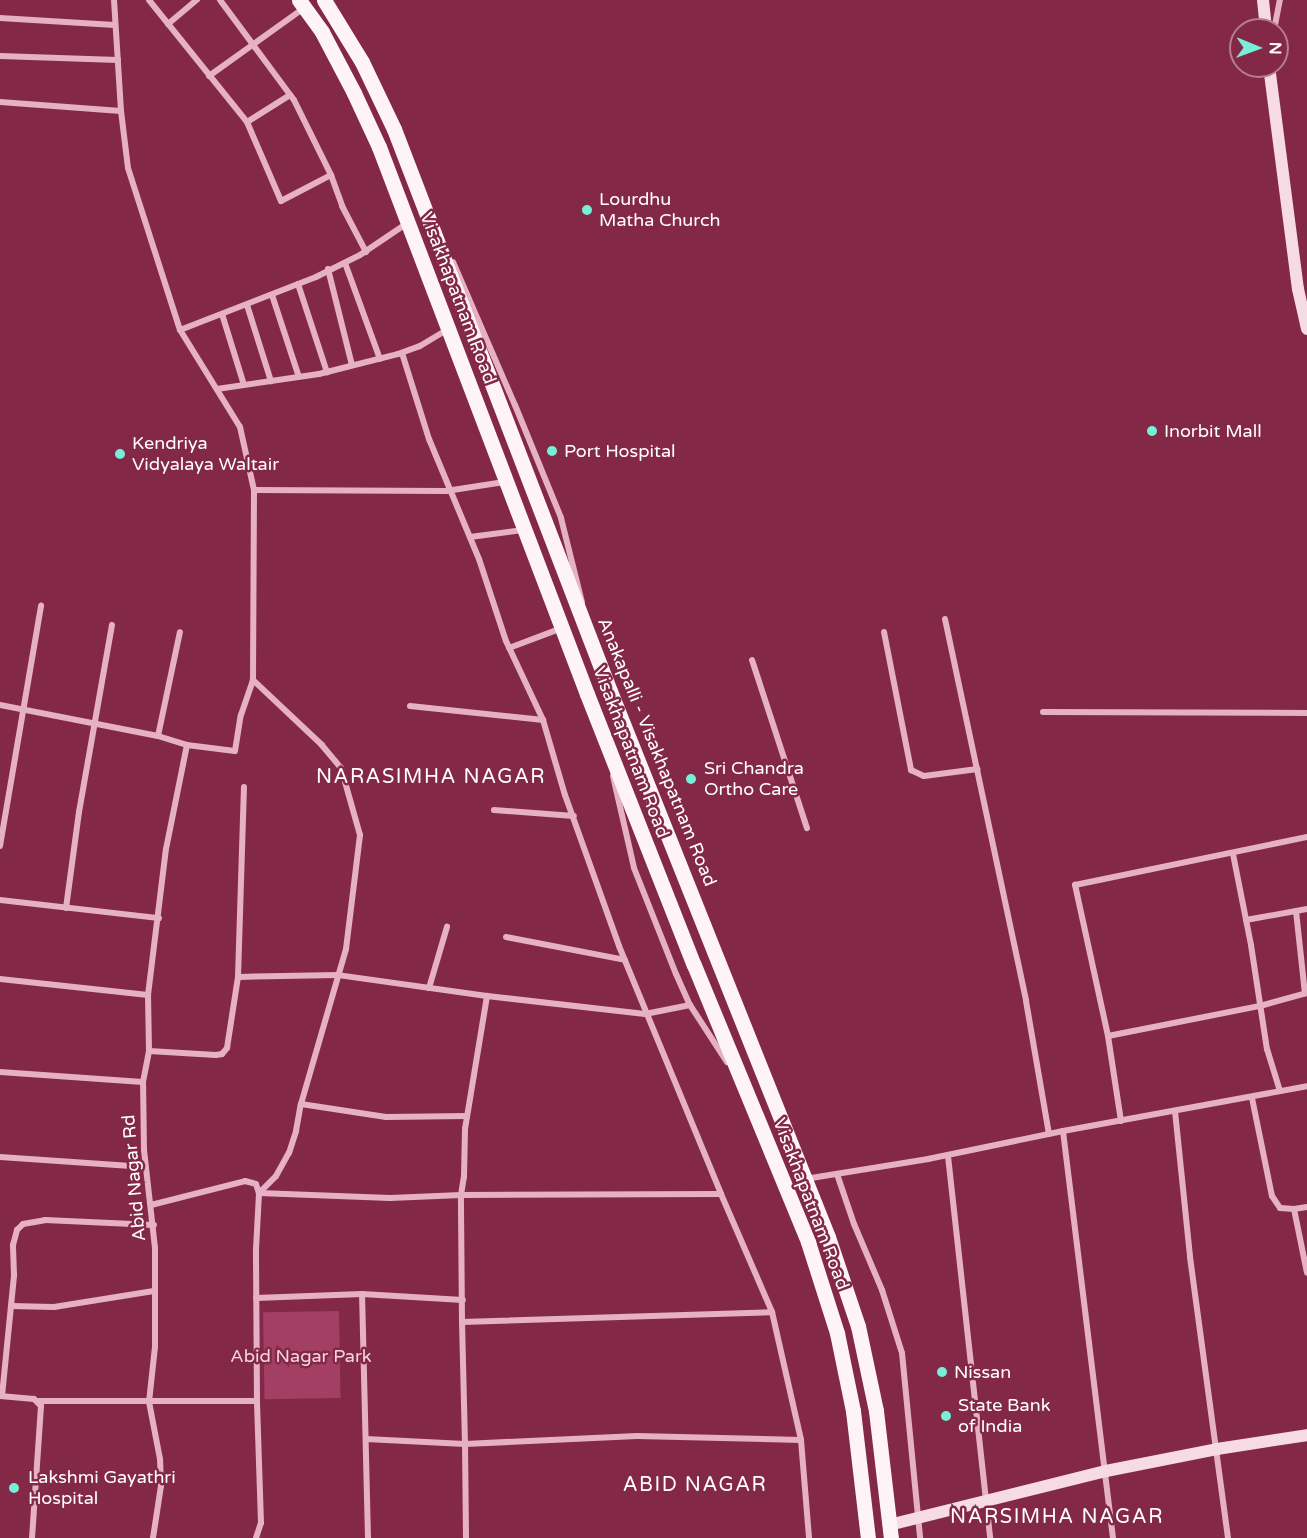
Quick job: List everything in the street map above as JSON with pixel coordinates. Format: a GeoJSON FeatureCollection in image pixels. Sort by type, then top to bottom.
{"type":"FeatureCollection","features":[{"type":"Feature","properties":{"kind":"main road","name":"Anakapalli - Visakhapatnam Road"},"geometry":{"type":"LineString","coordinates":[[324,0],[362,62],[394,129],[588,634],[804,1179],[858,1326],[876,1412],[890,1532]]}},
{"type":"Feature","properties":{"kind":"main road"},"geometry":{"type":"LineString","coordinates":[[1263,0],[1265,18]]}},
{"type":"Feature","properties":{"kind":"main road","name":"Visakhapatnam Road"},"geometry":{"type":"LineString","coordinates":[[302,4],[322,32],[354,93],[408,222],[604,737],[808,1242],[837,1333],[853,1411],[868,1538]]}},
{"type":"Feature","properties":{"kind":"main road"},"geometry":{"type":"LineString","coordinates":[[1271,78],[1298,289],[1307,329]]}},
{"type":"Feature","properties":{"kind":"main road"},"geometry":{"type":"LineString","coordinates":[[890,1532],[918,1518],[1106,1471],[1217,1449],[1307,1435]]}},
{"type":"Feature","properties":{"kind":"street"},"geometry":{"type":"LineString","coordinates":[[0,705],[158,736],[187,745],[235,751],[241,715],[253,680],[254,490],[240,427],[180,330],[128,168],[120,111],[114,0]]}},
{"type":"Feature","properties":{"kind":"street"},"geometry":{"type":"LineString","coordinates":[[149,0],[247,122],[281,201],[331,176]]}},
{"type":"Feature","properties":{"kind":"street"},"geometry":{"type":"LineString","coordinates":[[168,24],[197,0]]}},
{"type":"Feature","properties":{"kind":"street"},"geometry":{"type":"LineString","coordinates":[[220,0],[290,95],[366,252]]}},
{"type":"Feature","properties":{"kind":"street"},"geometry":{"type":"LineString","coordinates":[[1276,18],[1280,0]]}},
{"type":"Feature","properties":{"kind":"street"},"geometry":{"type":"LineString","coordinates":[[209,76],[253,45],[302,4]]}},
{"type":"Feature","properties":{"kind":"street"},"geometry":{"type":"LineString","coordinates":[[0,18],[116,25]]}},
{"type":"Feature","properties":{"kind":"street"},"geometry":{"type":"LineString","coordinates":[[0,56],[118,60]]}},
{"type":"Feature","properties":{"kind":"street"},"geometry":{"type":"LineString","coordinates":[[247,122],[290,95]]}},
{"type":"Feature","properties":{"kind":"street"},"geometry":{"type":"LineString","coordinates":[[0,102],[120,111]]}},
{"type":"Feature","properties":{"kind":"street"},"geometry":{"type":"LineString","coordinates":[[180,330],[272,295],[345,263],[366,252],[408,222]]}},
{"type":"Feature","properties":{"kind":"street"},"geometry":{"type":"LineString","coordinates":[[345,263],[380,359]]}},
{"type":"Feature","properties":{"kind":"street"},"geometry":{"type":"LineString","coordinates":[[328,269],[352,365]]}},
{"type":"Feature","properties":{"kind":"street"},"geometry":{"type":"LineString","coordinates":[[298,284],[327,372]]}},
{"type":"Feature","properties":{"kind":"street"},"geometry":{"type":"LineString","coordinates":[[272,295],[298,377]]}},
{"type":"Feature","properties":{"kind":"street"},"geometry":{"type":"LineString","coordinates":[[247,305],[271,381]]}},
{"type":"Feature","properties":{"kind":"street"},"geometry":{"type":"LineString","coordinates":[[222,314],[244,385]]}},
{"type":"Feature","properties":{"kind":"street"},"geometry":{"type":"LineString","coordinates":[[218,389],[327,372],[380,359],[420,346],[449,328]]}},
{"type":"Feature","properties":{"kind":"street"},"geometry":{"type":"LineString","coordinates":[[402,353],[429,439],[470,537],[510,648],[543,720],[574,816],[645,1014],[694,1122],[721,1194],[772,1312],[801,1440],[809,1538]]}},
{"type":"Feature","properties":{"kind":"street"},"geometry":{"type":"LineString","coordinates":[[254,490],[451,491],[508,482]]}},
{"type":"Feature","properties":{"kind":"street"},"geometry":{"type":"LineString","coordinates":[[470,537],[526,530]]}},
{"type":"Feature","properties":{"kind":"street"},"geometry":{"type":"LineString","coordinates":[[0,846],[40,605]]}},
{"type":"Feature","properties":{"kind":"street"},"geometry":{"type":"LineString","coordinates":[[945,619],[1026,1001],[1049,1134]]}},
{"type":"Feature","properties":{"kind":"street"},"geometry":{"type":"LineString","coordinates":[[66,908],[79,812],[112,625]]}},
{"type":"Feature","properties":{"kind":"street"},"geometry":{"type":"LineString","coordinates":[[510,648],[562,627]]}},
{"type":"Feature","properties":{"kind":"street"},"geometry":{"type":"LineString","coordinates":[[158,736],[180,632]]}},
{"type":"Feature","properties":{"kind":"street"},"geometry":{"type":"LineString","coordinates":[[884,632],[911,770],[924,776],[978,769]]}},
{"type":"Feature","properties":{"kind":"street"},"geometry":{"type":"LineString","coordinates":[[752,660],[807,828]]}},
{"type":"Feature","properties":{"kind":"street"},"geometry":{"type":"LineString","coordinates":[[253,680],[332,755],[341,768],[360,835],[360,851],[346,949],[289,1153],[276,1176],[259,1193]]}},
{"type":"Feature","properties":{"kind":"street"},"geometry":{"type":"LineString","coordinates":[[410,706],[543,720]]}},
{"type":"Feature","properties":{"kind":"street"},"geometry":{"type":"LineString","coordinates":[[1043,712],[1307,713]]}},
{"type":"Feature","properties":{"kind":"street"},"geometry":{"type":"LineString","coordinates":[[604,737],[634,868],[690,1005],[744,1087]]}},
{"type":"Feature","properties":{"kind":"street","name":"Abid Nagar Rd"},"geometry":{"type":"LineString","coordinates":[[153,1538],[161,1486],[160,1459],[149,1402],[155,1347],[154,1225],[146,1167],[143,1082],[149,1051],[148,995],[166,849],[187,745]]}},
{"type":"Feature","properties":{"kind":"street"},"geometry":{"type":"LineString","coordinates":[[149,1051],[222,1054],[229,1041],[238,977],[244,787]]}},
{"type":"Feature","properties":{"kind":"street"},"geometry":{"type":"LineString","coordinates":[[494,810],[574,816]]}},
{"type":"Feature","properties":{"kind":"street"},"geometry":{"type":"LineString","coordinates":[[1121,1121],[1108,1036],[1076,885],[1307,837]]}},
{"type":"Feature","properties":{"kind":"street"},"geometry":{"type":"LineString","coordinates":[[1233,854],[1267,1049],[1280,1091]]}},
{"type":"Feature","properties":{"kind":"street"},"geometry":{"type":"LineString","coordinates":[[0,900],[159,918]]}},
{"type":"Feature","properties":{"kind":"street"},"geometry":{"type":"LineString","coordinates":[[1246,920],[1307,909]]}},
{"type":"Feature","properties":{"kind":"street"},"geometry":{"type":"LineString","coordinates":[[1108,1036],[1260,1006],[1306,993],[1296,911]]}},
{"type":"Feature","properties":{"kind":"street"},"geometry":{"type":"LineString","coordinates":[[429,988],[447,927]]}},
{"type":"Feature","properties":{"kind":"street"},"geometry":{"type":"LineString","coordinates":[[506,937],[625,960]]}},
{"type":"Feature","properties":{"kind":"street"},"geometry":{"type":"LineString","coordinates":[[238,977],[338,975],[487,996],[645,1014],[690,1005]]}},
{"type":"Feature","properties":{"kind":"street"},"geometry":{"type":"LineString","coordinates":[[0,979],[148,995]]}},
{"type":"Feature","properties":{"kind":"street"},"geometry":{"type":"LineString","coordinates":[[466,1538],[460,1195],[467,1116],[487,996]]}},
{"type":"Feature","properties":{"kind":"street"},"geometry":{"type":"LineString","coordinates":[[0,1072],[143,1082]]}},
{"type":"Feature","properties":{"kind":"street"},"geometry":{"type":"LineString","coordinates":[[804,1179],[948,1156],[1063,1131],[1252,1098],[1307,1086]]}},
{"type":"Feature","properties":{"kind":"street"},"geometry":{"type":"LineString","coordinates":[[1252,1098],[1272,1196],[1280,1208],[1307,1207]]}},
{"type":"Feature","properties":{"kind":"street"},"geometry":{"type":"LineString","coordinates":[[301,1104],[386,1117],[467,1116]]}},
{"type":"Feature","properties":{"kind":"street"},"geometry":{"type":"LineString","coordinates":[[1175,1111],[1190,1257],[1228,1538]]}},
{"type":"Feature","properties":{"kind":"street"},"geometry":{"type":"LineString","coordinates":[[1063,1131],[1113,1538]]}},
{"type":"Feature","properties":{"kind":"street"},"geometry":{"type":"LineString","coordinates":[[948,1156],[990,1538]]}},
{"type":"Feature","properties":{"kind":"street"},"geometry":{"type":"LineString","coordinates":[[0,1157],[146,1167]]}},
{"type":"Feature","properties":{"kind":"street"},"geometry":{"type":"LineString","coordinates":[[837,1174],[854,1224],[882,1290],[902,1353],[920,1538]]}},
{"type":"Feature","properties":{"kind":"street"},"geometry":{"type":"LineString","coordinates":[[151,1205],[245,1181],[256,1184],[259,1193],[256,1298],[261,1523],[256,1538]]}},
{"type":"Feature","properties":{"kind":"street"},"geometry":{"type":"LineString","coordinates":[[259,1193],[390,1198],[460,1195],[721,1194]]}},
{"type":"Feature","properties":{"kind":"street"},"geometry":{"type":"LineString","coordinates":[[1294,1209],[1307,1272]]}},
{"type":"Feature","properties":{"kind":"street"},"geometry":{"type":"LineString","coordinates":[[154,1225],[45,1220],[23,1224],[17,1230],[13,1245],[11,1306],[1,1396],[38,1401],[257,1401]]}},
{"type":"Feature","properties":{"kind":"street"},"geometry":{"type":"LineString","coordinates":[[11,1306],[54,1307],[154,1291]]}},
{"type":"Feature","properties":{"kind":"street"},"geometry":{"type":"LineString","coordinates":[[256,1298],[362,1294],[463,1300]]}},
{"type":"Feature","properties":{"kind":"street"},"geometry":{"type":"LineString","coordinates":[[362,1294],[368,1538]]}},
{"type":"Feature","properties":{"kind":"street"},"geometry":{"type":"LineString","coordinates":[[462,1322],[772,1312]]}},
{"type":"Feature","properties":{"kind":"street"},"geometry":{"type":"LineString","coordinates":[[32,1538],[42,1414],[38,1401]]}},
{"type":"Feature","properties":{"kind":"street"},"geometry":{"type":"LineString","coordinates":[[366,1439],[465,1444],[637,1436],[801,1440]]}},
{"type":"Feature","properties":{"kind":"green space","name":"Abid Nagar Park"},"geometry":{"type":"Polygon","coordinates":[[[339,1311],[341,1398],[265,1399],[263,1312],[339,1311]]]}},
{"type":"Feature","properties":{"kind":"place","name":"Lourdhu Matha Church"},"geometry":{"type":"Point","coordinates":[587,210]}},
{"type":"Feature","properties":{"kind":"place","name":"Inorbit Mall"},"geometry":{"type":"Point","coordinates":[1152,431]}},
{"type":"Feature","properties":{"kind":"place","name":"Port Hospital"},"geometry":{"type":"Point","coordinates":[552,451]}},
{"type":"Feature","properties":{"kind":"place","name":"Kendriya Vidyalaya Waltair"},"geometry":{"type":"Point","coordinates":[120,454]}},
{"type":"Feature","properties":{"kind":"place","name":"Sri Chandra Ortho Care"},"geometry":{"type":"Point","coordinates":[691,779]}},
{"type":"Feature","properties":{"kind":"place","name":"Nissan"},"geometry":{"type":"Point","coordinates":[942,1372]}},
{"type":"Feature","properties":{"kind":"place","name":"State Bank of India"},"geometry":{"type":"Point","coordinates":[946,1416]}},
{"type":"Feature","properties":{"kind":"place","name":"Lakshmi Gayathri Hospital"},"geometry":{"type":"Point","coordinates":[14,1488]}},
{"type":"Feature","properties":{"kind":"district","name":"NARASIMHA NAGAR"},"geometry":{"type":"Point","coordinates":[431,777]}},
{"type":"Feature","properties":{"kind":"district","name":"ABID NAGAR"},"geometry":{"type":"Point","coordinates":[695,1485]}},
{"type":"Feature","properties":{"kind":"district","name":"NARSIMHA NAGAR"},"geometry":{"type":"Point","coordinates":[1057,1517]}}]}
